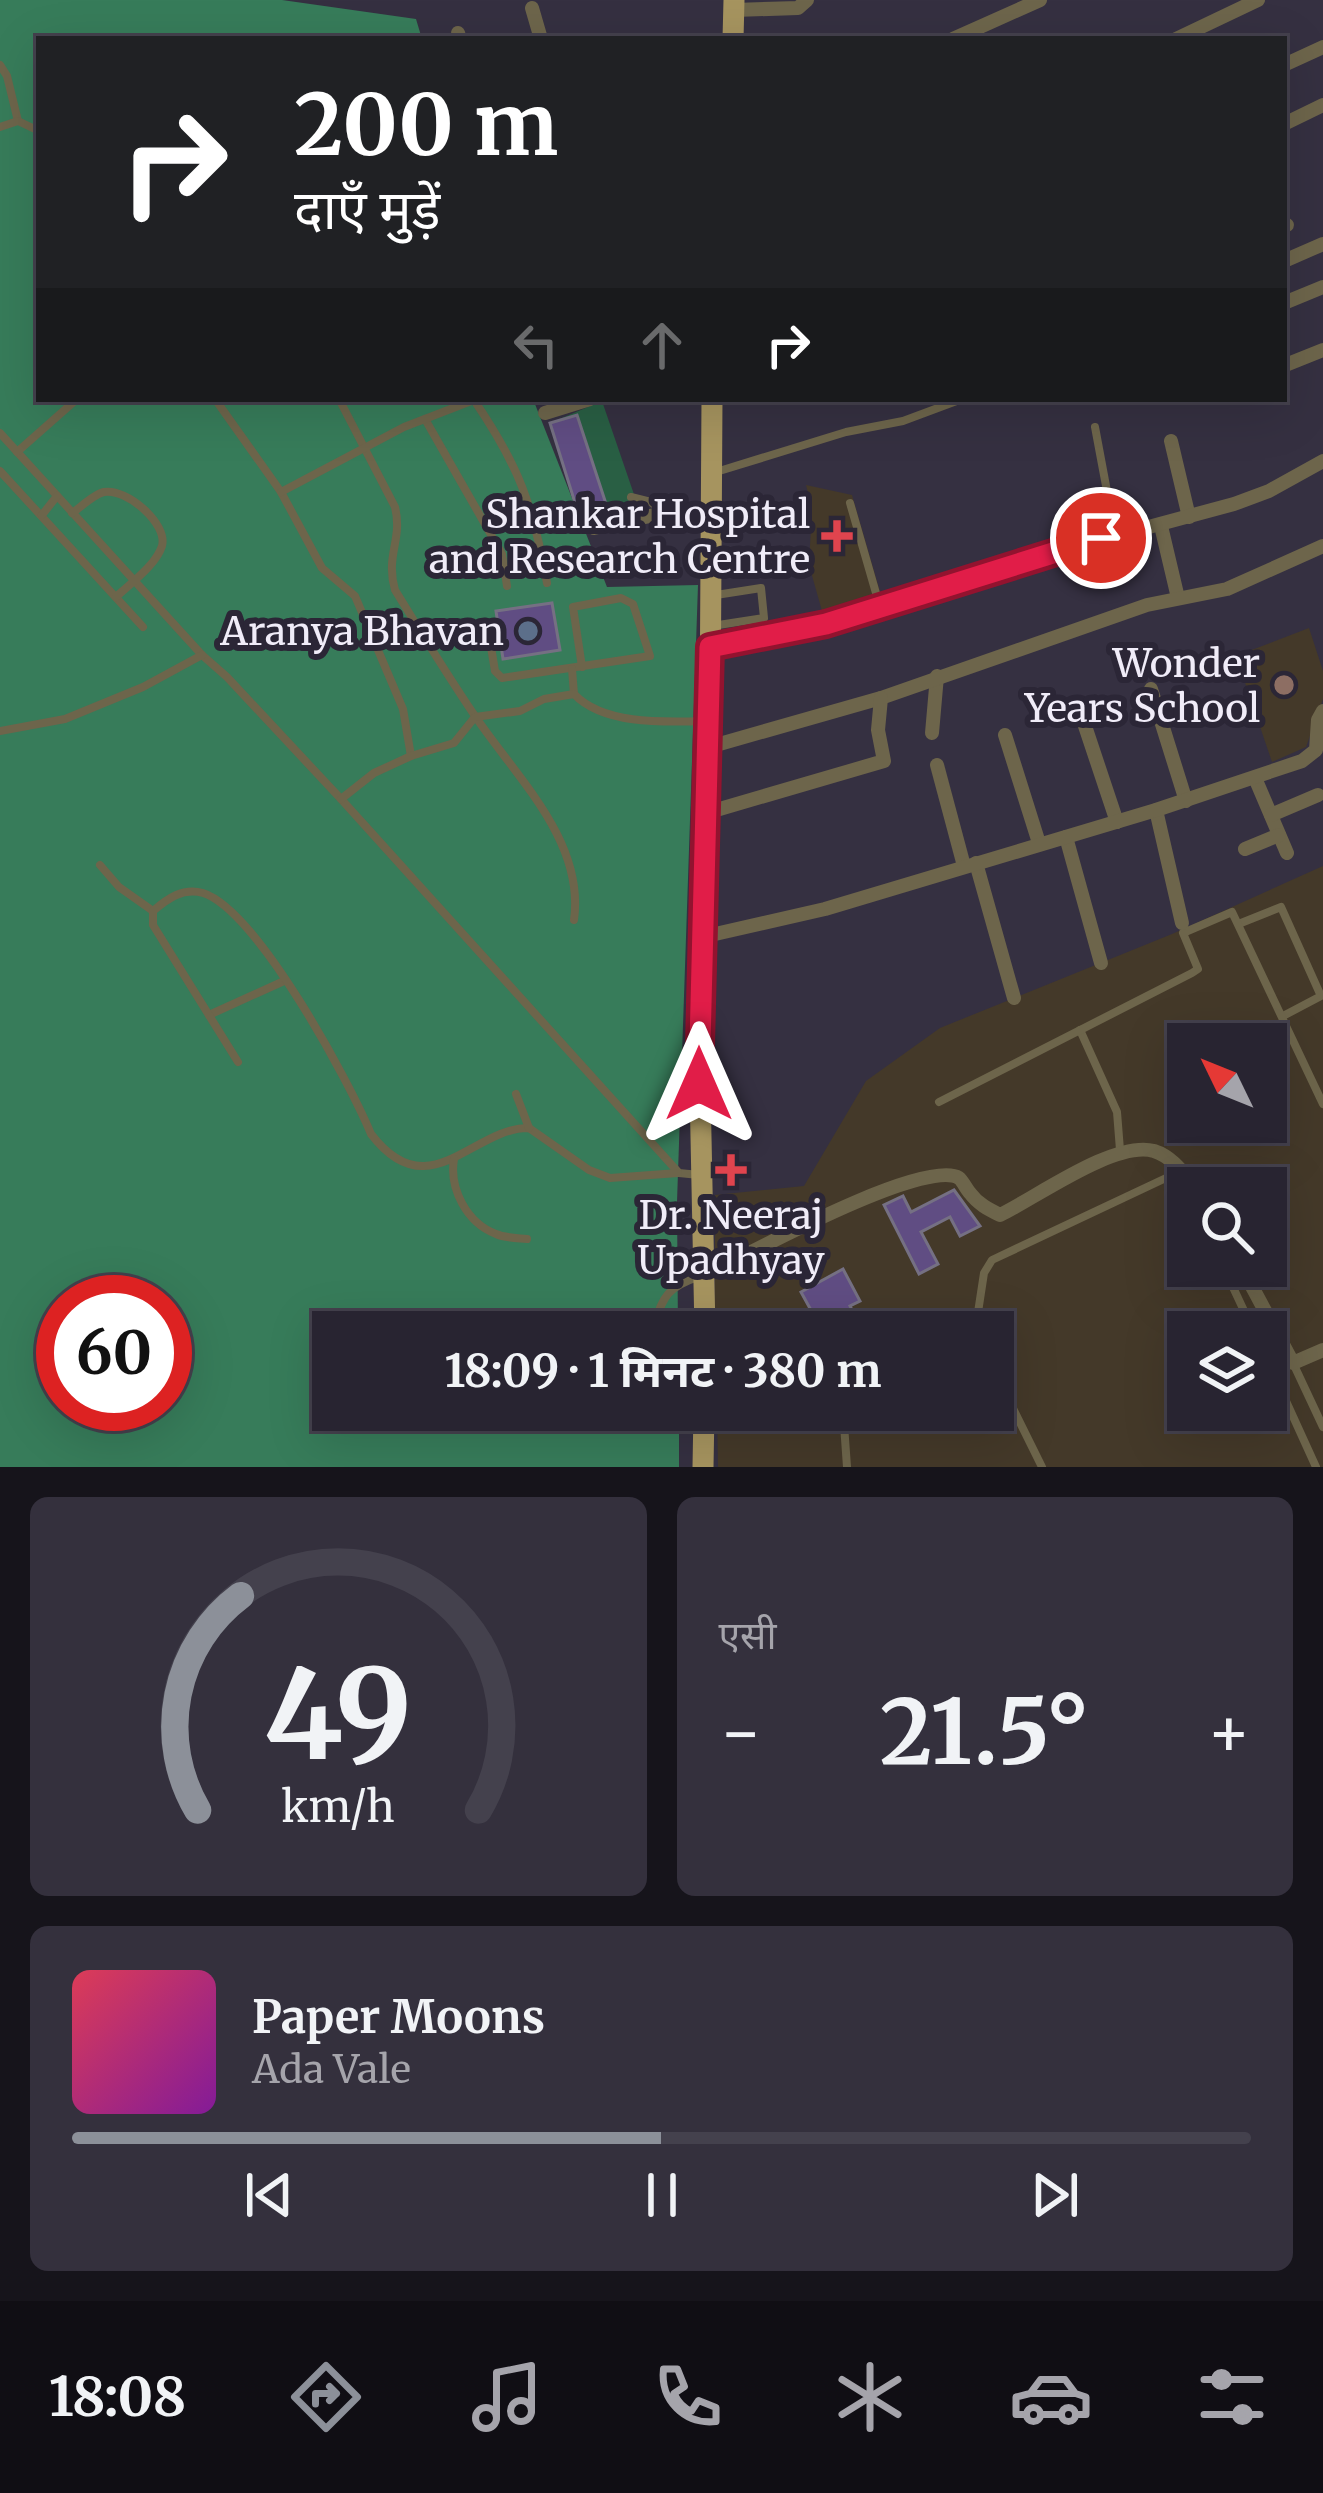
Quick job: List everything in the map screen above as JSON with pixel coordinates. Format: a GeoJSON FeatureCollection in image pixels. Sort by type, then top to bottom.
{"type":"FeatureCollection","features":[{"type":"Feature","properties":{"kind":"main road"},"geometry":{"type":"LineString","coordinates":[[733,36],[734,5]]}},
{"type":"Feature","properties":{"kind":"main road"},"geometry":{"type":"LineString","coordinates":[[705,1311],[706,1275],[690,1174],[710,721],[712,402]]}},
{"type":"Feature","properties":{"kind":"main road"},"geometry":{"type":"LineString","coordinates":[[703,1467],[704,1431]]}},
{"type":"Feature","properties":{"kind":"street"},"geometry":{"type":"LineString","coordinates":[[734,5],[798,8],[807,0]]}},
{"type":"Feature","properties":{"kind":"street"},"geometry":{"type":"LineString","coordinates":[[960,36],[1040,0]]}},
{"type":"Feature","properties":{"kind":"street"},"geometry":{"type":"LineString","coordinates":[[1182,36],[1258,0]]}},
{"type":"Feature","properties":{"kind":"street"},"geometry":{"type":"LineString","coordinates":[[532,8],[540,36]]}},
{"type":"Feature","properties":{"kind":"street"},"geometry":{"type":"LineString","coordinates":[[1287,64],[1323,47]]}},
{"type":"Feature","properties":{"kind":"street"},"geometry":{"type":"LineString","coordinates":[[1287,123],[1323,105]]}},
{"type":"Feature","properties":{"kind":"street"},"geometry":{"type":"LineString","coordinates":[[1287,260],[1323,244]]}},
{"type":"Feature","properties":{"kind":"street"},"geometry":{"type":"LineString","coordinates":[[1287,302],[1323,287]]}},
{"type":"Feature","properties":{"kind":"street"},"geometry":{"type":"LineString","coordinates":[[1288,364],[1323,350]]}},
{"type":"Feature","properties":{"kind":"street"},"geometry":{"type":"LineString","coordinates":[[545,412],[580,402]]}},
{"type":"Feature","properties":{"kind":"street"},"geometry":{"type":"LineString","coordinates":[[1171,440],[1189,517]]}},
{"type":"Feature","properties":{"kind":"street"},"geometry":{"type":"LineString","coordinates":[[710,637],[785,634],[880,608],[1269,491],[1323,461]]}},
{"type":"Feature","properties":{"kind":"street"},"geometry":{"type":"LineString","coordinates":[[594,528],[664,513],[711,510]]}},
{"type":"Feature","properties":{"kind":"street"},"geometry":{"type":"LineString","coordinates":[[1161,526],[1178,598]]}},
{"type":"Feature","properties":{"kind":"street"},"geometry":{"type":"LineString","coordinates":[[709,747],[881,698],[1147,605],[1227,589],[1323,546]]}},
{"type":"Feature","properties":{"kind":"street"},"geometry":{"type":"LineString","coordinates":[[932,733],[937,676]]}},
{"type":"Feature","properties":{"kind":"street"},"geometry":{"type":"LineString","coordinates":[[1151,688],[1186,801]]}},
{"type":"Feature","properties":{"kind":"street"},"geometry":{"type":"LineString","coordinates":[[706,813],[884,761],[878,730],[881,698]]}},
{"type":"Feature","properties":{"kind":"street"},"geometry":{"type":"LineString","coordinates":[[1080,711],[1118,822]]}},
{"type":"Feature","properties":{"kind":"street"},"geometry":{"type":"LineString","coordinates":[[702,937],[825,909],[1186,801],[1302,761],[1316,750],[1323,711]]}},
{"type":"Feature","properties":{"kind":"street"},"geometry":{"type":"LineString","coordinates":[[1005,735],[1040,843]]}},
{"type":"Feature","properties":{"kind":"street"},"geometry":{"type":"LineString","coordinates":[[937,765],[1014,998]]}},
{"type":"Feature","properties":{"kind":"street"},"geometry":{"type":"LineString","coordinates":[[1255,778],[1287,853]]}},
{"type":"Feature","properties":{"kind":"street"},"geometry":{"type":"LineString","coordinates":[[1271,815],[1318,796]]}},
{"type":"Feature","properties":{"kind":"street"},"geometry":{"type":"LineString","coordinates":[[1156,810],[1182,923]]}},
{"type":"Feature","properties":{"kind":"street"},"geometry":{"type":"LineString","coordinates":[[1245,849],[1280,835]]}},
{"type":"Feature","properties":{"kind":"street"},"geometry":{"type":"LineString","coordinates":[[1066,837],[1101,963]]}},
{"type":"Feature","properties":{"kind":"street"},"geometry":{"type":"LineString","coordinates":[[706,1275],[887,1188],[944,1174],[960,1178],[981,1205],[1000,1215],[1120,1150],[1153,1150],[1178,1167]]}},
{"type":"Feature","properties":{"kind":"street"},"geometry":{"type":"LineString","coordinates":[[1252,1287],[1294,1363],[1323,1350]]}},
{"type":"Feature","properties":{"kind":"lane"},"geometry":{"type":"LineString","coordinates":[[0,65],[18,122]]}},
{"type":"Feature","properties":{"kind":"lane"},"geometry":{"type":"LineString","coordinates":[[0,127],[18,122],[36,130]]}},
{"type":"Feature","properties":{"kind":"lane"},"geometry":{"type":"LineString","coordinates":[[17,452],[74,402]]}},
{"type":"Feature","properties":{"kind":"lane"},"geometry":{"type":"LineString","coordinates":[[216,402],[280,492],[322,568],[355,596],[404,709],[411,756]]}},
{"type":"Feature","properties":{"kind":"lane"},"geometry":{"type":"LineString","coordinates":[[341,402],[399,522],[388,566],[395,590],[475,717],[533,794],[568,860],[577,896],[574,920]]}},
{"type":"Feature","properties":{"kind":"lane"},"geometry":{"type":"LineString","coordinates":[[280,492],[424,419],[469,402]]}},
{"type":"Feature","properties":{"kind":"lane"},"geometry":{"type":"LineString","coordinates":[[475,402],[502,440],[534,511],[547,583]]}},
{"type":"Feature","properties":{"kind":"lane"},"geometry":{"type":"LineString","coordinates":[[712,473],[846,432],[903,421],[954,402]]}},
{"type":"Feature","properties":{"kind":"lane"},"geometry":{"type":"LineString","coordinates":[[424,419],[502,554],[507,586]]}},
{"type":"Feature","properties":{"kind":"lane"},"geometry":{"type":"LineString","coordinates":[[1095,427],[1115,535]]}},
{"type":"Feature","properties":{"kind":"lane"},"geometry":{"type":"LineString","coordinates":[[0,433],[690,1174]]}},
{"type":"Feature","properties":{"kind":"lane"},"geometry":{"type":"LineString","coordinates":[[0,470],[143,627]]}},
{"type":"Feature","properties":{"kind":"lane"},"geometry":{"type":"LineString","coordinates":[[72,513],[101,492],[112,492],[130,499],[162,528],[160,553],[116,597]]}},
{"type":"Feature","properties":{"kind":"lane"},"geometry":{"type":"LineString","coordinates":[[42,515],[57,496]]}},
{"type":"Feature","properties":{"kind":"lane"},"geometry":{"type":"LineString","coordinates":[[632,497],[651,502],[664,513]]}},
{"type":"Feature","properties":{"kind":"lane"},"geometry":{"type":"LineString","coordinates":[[850,503],[880,608]]}},
{"type":"Feature","properties":{"kind":"lane"},"geometry":{"type":"LineString","coordinates":[[710,637],[764,618],[761,588],[711,596]]}},
{"type":"Feature","properties":{"kind":"lane"},"geometry":{"type":"LineString","coordinates":[[488,629],[495,671],[502,678],[577,668],[650,656],[633,604],[621,598],[573,607],[577,668],[574,694]]}},
{"type":"Feature","properties":{"kind":"lane"},"geometry":{"type":"LineString","coordinates":[[0,731],[64,719],[143,687],[202,655]]}},
{"type":"Feature","properties":{"kind":"lane"},"geometry":{"type":"LineString","coordinates":[[341,800],[374,773],[454,742],[475,717],[520,711],[544,699],[574,694],[616,716],[710,721]]}},
{"type":"Feature","properties":{"kind":"lane"},"geometry":{"type":"LineString","coordinates":[[100,865],[119,887],[153,911]]}},
{"type":"Feature","properties":{"kind":"lane"},"geometry":{"type":"LineString","coordinates":[[153,911],[182,891],[205,893],[243,926],[285,981],[337,1064],[371,1134],[402,1163],[454,1159],[506,1130],[529,1128]]}},
{"type":"Feature","properties":{"kind":"lane"},"geometry":{"type":"LineString","coordinates":[[1240,923],[1281,907],[1321,989],[1321,996],[1283,1016]]}},
{"type":"Feature","properties":{"kind":"lane"},"geometry":{"type":"LineString","coordinates":[[153,911],[153,926],[166,950],[238,1062]]}},
{"type":"Feature","properties":{"kind":"lane"},"geometry":{"type":"LineString","coordinates":[[939,1102],[1198,969],[1183,933],[1232,912],[1323,1104]]}},
{"type":"Feature","properties":{"kind":"lane"},"geometry":{"type":"LineString","coordinates":[[209,1015],[285,981]]}},
{"type":"Feature","properties":{"kind":"lane"},"geometry":{"type":"LineString","coordinates":[[1080,1030],[1118,1112],[1120,1150]]}},
{"type":"Feature","properties":{"kind":"lane"},"geometry":{"type":"LineString","coordinates":[[516,1094],[529,1128],[589,1169],[610,1178],[690,1174]]}},
{"type":"Feature","properties":{"kind":"lane"},"geometry":{"type":"LineString","coordinates":[[454,1159],[451,1177],[471,1216],[494,1234],[527,1239]]}},
{"type":"Feature","properties":{"kind":"lane"},"geometry":{"type":"LineString","coordinates":[[978,1311],[984,1273],[992,1259],[1167,1179]]}},
{"type":"Feature","properties":{"kind":"lane"},"geometry":{"type":"LineString","coordinates":[[656,1311],[679,1283],[706,1275]]}},
{"type":"Feature","properties":{"kind":"lane"},"geometry":{"type":"LineString","coordinates":[[1294,1363],[1323,1427]]}},
{"type":"Feature","properties":{"kind":"lane"},"geometry":{"type":"LineString","coordinates":[[1287,1403],[1316,1467]]}},
{"type":"Feature","properties":{"kind":"lane"},"geometry":{"type":"LineString","coordinates":[[1014,1410],[1042,1467]]}},
{"type":"Feature","properties":{"kind":"lane"},"geometry":{"type":"LineString","coordinates":[[844,1431],[847,1467]]}},
{"type":"Feature","properties":{"kind":"shaded area","name":"Shankar Hospital and Research Centre"},"geometry":{"type":"Polygon","coordinates":[[[806,485],[852,495],[883,602],[824,618],[809,565],[812,508],[806,485]]]}},
{"type":"Feature","properties":{"kind":"shaded area","name":"Wonder Years School"},"geometry":{"type":"Polygon","coordinates":[[[1309,628],[1323,671],[1323,699],[1306,747],[1272,762],[1236,656],[1309,628]]]}},
{"type":"Feature","properties":{"kind":"shaded area"},"geometry":{"type":"Polygon","coordinates":[[[1323,866],[1323,1467],[718,1467],[717,1431],[1014,1431],[1014,1311],[715,1311],[715,1195],[804,1186],[866,1081],[940,1028],[1172,934],[1323,866]]]}},
{"type":"Feature","properties":{"kind":"green space"},"geometry":{"type":"Polygon","coordinates":[[[0,0],[282,0],[416,19],[421,36],[36,36],[36,402],[534,402],[607,587],[698,585],[677,1202],[678,1311],[312,1311],[312,1431],[679,1431],[679,1467],[0,1467],[0,0]]]}},
{"type":"Feature","properties":{"kind":"green space"},"geometry":{"type":"Polygon","coordinates":[[[602,402],[639,509],[581,522],[608,512],[577,415],[550,423],[602,402]]]}},
{"type":"Feature","properties":{"kind":"building"},"geometry":{"type":"Polygon","coordinates":[[[577,415],[609,513],[581,522],[550,423],[577,415]]]}},
{"type":"Feature","properties":{"kind":"building","name":"Aranya Bhavan"},"geometry":{"type":"Polygon","coordinates":[[[552,603],[560,650],[503,659],[496,611],[552,603]]]}},
{"type":"Feature","properties":{"kind":"building"},"geometry":{"type":"Polygon","coordinates":[[[954,1190],[980,1226],[960,1236],[950,1217],[921,1232],[938,1264],[919,1274],[884,1205],[903,1196],[911,1212],[954,1190]]]}},
{"type":"Feature","properties":{"kind":"building"},"geometry":{"type":"Polygon","coordinates":[[[843,1269],[860,1301],[850,1306],[852,1311],[811,1311],[801,1292],[843,1269]]]}},
{"type":"Feature","properties":{"kind":"place","name":"Shankar Hospital and Research Centre"},"geometry":{"type":"Point","coordinates":[837,536]}},
{"type":"Feature","properties":{"kind":"place","name":"Aranya Bhavan"},"geometry":{"type":"Point","coordinates":[528,631]}},
{"type":"Feature","properties":{"kind":"place","name":"Wonder Years School"},"geometry":{"type":"Point","coordinates":[1284,685]}},
{"type":"Feature","properties":{"kind":"place","name":"Dr. Neeraj Upadhyay"},"geometry":{"type":"Point","coordinates":[731,1170]}},
{"type":"Feature","properties":{"kind":"route"},"geometry":{"type":"LineString","coordinates":[[699,1084],[710,647],[826,624],[1101,538]]}}]}
